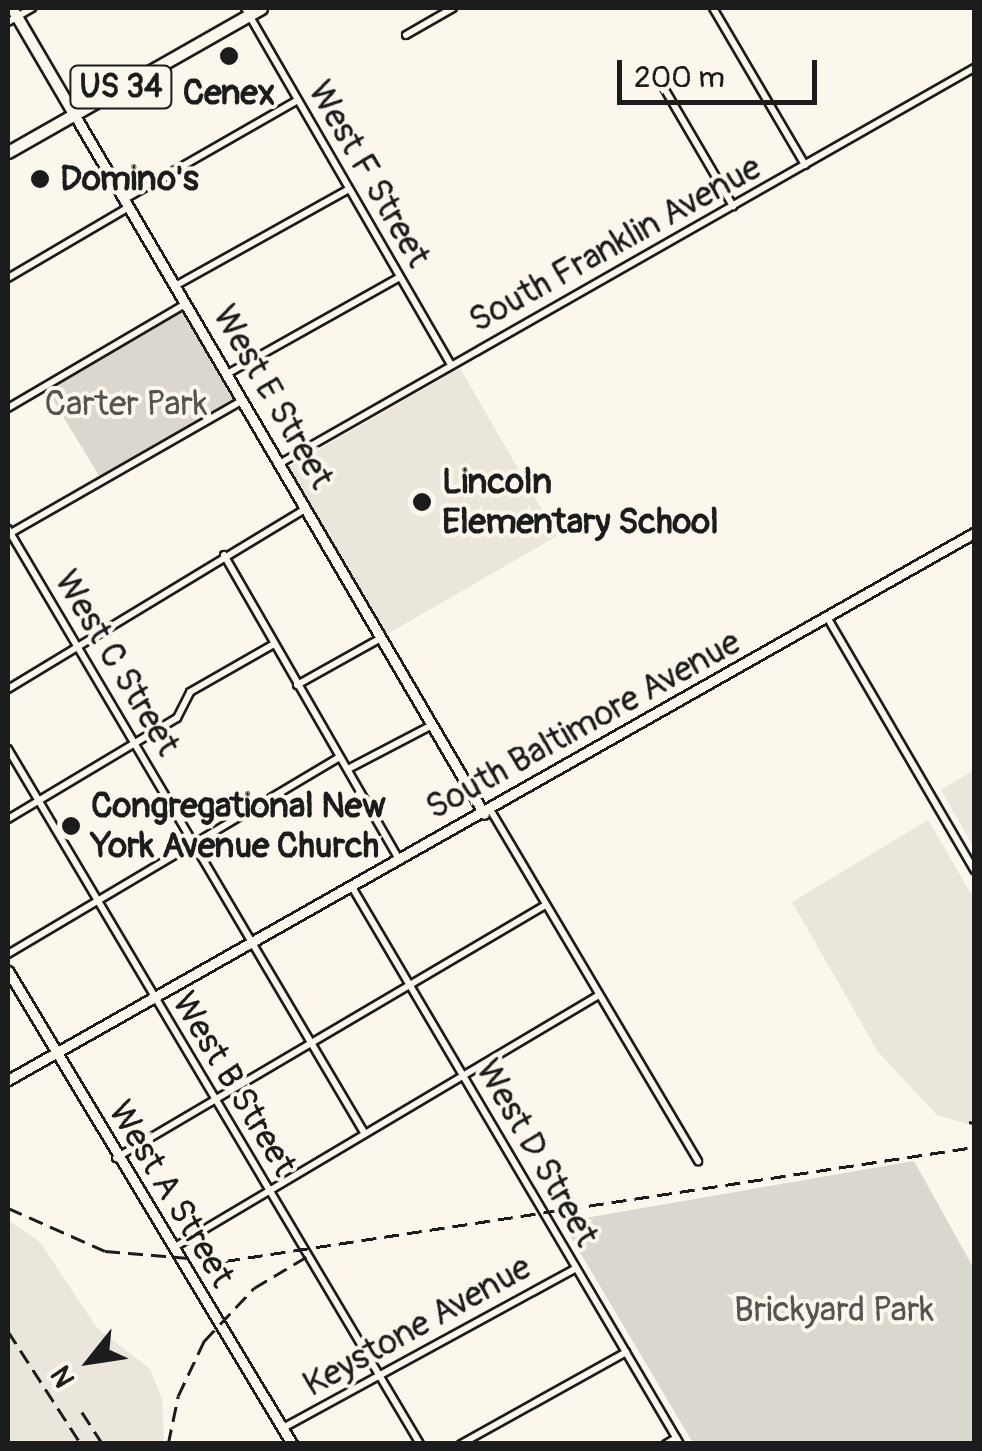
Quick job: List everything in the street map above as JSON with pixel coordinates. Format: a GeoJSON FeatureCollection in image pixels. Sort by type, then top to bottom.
{"type":"FeatureCollection","features":[{"type":"Feature","properties":{"kind":"highway","name":"US 34"},"geometry":{"type":"LineString","coordinates":[[8,152],[247,11],[262,8]]}},
{"type":"Feature","properties":{"kind":"main road","name":"West E Street"},"geometry":{"type":"LineString","coordinates":[[12,15],[74,114]]}},
{"type":"Feature","properties":{"kind":"street"},"geometry":{"type":"LineString","coordinates":[[12,15],[32,8]]}},
{"type":"Feature","properties":{"kind":"street"},"geometry":{"type":"LineString","coordinates":[[406,35],[453,8]]}},
{"type":"Feature","properties":{"kind":"street"},"geometry":{"type":"LineString","coordinates":[[713,8],[805,165]]}},
{"type":"Feature","properties":{"kind":"street","name":"West F Street"},"geometry":{"type":"LineString","coordinates":[[247,11],[450,365]]}},
{"type":"Feature","properties":{"kind":"street","name":"South Franklin Avenue"},"geometry":{"type":"LineString","coordinates":[[280,464],[974,68]]}},
{"type":"Feature","properties":{"kind":"street"},"geometry":{"type":"LineString","coordinates":[[664,88],[733,206]]}},
{"type":"Feature","properties":{"kind":"street"},"geometry":{"type":"LineString","coordinates":[[8,278],[298,100]]}},
{"type":"Feature","properties":{"kind":"street","name":"West E Street"},"geometry":{"type":"LineString","coordinates":[[74,114],[433,724],[698,1161]]}},
{"type":"Feature","properties":{"kind":"street"},"geometry":{"type":"LineString","coordinates":[[176,286],[349,189]]}},
{"type":"Feature","properties":{"kind":"street"},"geometry":{"type":"LineString","coordinates":[[227,374],[400,277]]}},
{"type":"Feature","properties":{"kind":"street"},"geometry":{"type":"LineString","coordinates":[[8,408],[186,303]]}},
{"type":"Feature","properties":{"kind":"street"},"geometry":{"type":"LineString","coordinates":[[8,533],[242,400]]}},
{"type":"Feature","properties":{"kind":"street"},"geometry":{"type":"LineString","coordinates":[[8,690],[306,508]]}},
{"type":"Feature","properties":{"kind":"street","name":"West C Street"},"geometry":{"type":"LineString","coordinates":[[8,533],[365,1134]]}},
{"type":"Feature","properties":{"kind":"street","name":"South Baltimore Avenue"},"geometry":{"type":"LineString","coordinates":[[8,1080],[488,813],[974,533]]}},
{"type":"Feature","properties":{"kind":"street"},"geometry":{"type":"LineString","coordinates":[[224,555],[400,860]]}},
{"type":"Feature","properties":{"kind":"street"},"geometry":{"type":"LineString","coordinates":[[827,618],[974,870]]}},
{"type":"Feature","properties":{"kind":"street"},"geometry":{"type":"LineString","coordinates":[[298,685],[382,638]]}},
{"type":"Feature","properties":{"kind":"street"},"geometry":{"type":"LineString","coordinates":[[8,818],[177,718],[190,692],[274,644]]}},
{"type":"Feature","properties":{"kind":"street"},"geometry":{"type":"LineString","coordinates":[[348,769],[433,724]]}},
{"type":"Feature","properties":{"kind":"street","name":"West B Street"},"geometry":{"type":"LineString","coordinates":[[8,749],[420,1444]]}},
{"type":"Feature","properties":{"kind":"street"},"geometry":{"type":"LineString","coordinates":[[8,954],[340,757]]}},
{"type":"Feature","properties":{"kind":"street","name":"West D Street"},"geometry":{"type":"LineString","coordinates":[[352,887],[678,1440]]}},
{"type":"Feature","properties":{"kind":"street"},"geometry":{"type":"LineString","coordinates":[[116,1158],[545,905]]}},
{"type":"Feature","properties":{"kind":"street","name":"West A Street"},"geometry":{"type":"LineString","coordinates":[[8,971],[116,1158],[292,1444]]}},
{"type":"Feature","properties":{"kind":"street"},"geometry":{"type":"LineString","coordinates":[[172,1249],[598,996]]}},
{"type":"Feature","properties":{"kind":"street","name":"Keystone Avenue"},"geometry":{"type":"LineString","coordinates":[[283,1428],[576,1268]]}},
{"type":"Feature","properties":{"kind":"street"},"geometry":{"type":"LineString","coordinates":[[460,1444],[626,1352]]}},
{"type":"Feature","properties":{"kind":"street"},"geometry":{"type":"LineString","coordinates":[[666,1444],[678,1440]]}},
{"type":"Feature","properties":{"kind":"shaded area","name":"Lincoln Elementary School"},"geometry":{"type":"Polygon","coordinates":[[[460,368],[557,536],[384,636],[287,468],[460,368]]]}},
{"type":"Feature","properties":{"kind":"shaded area"},"geometry":{"type":"Polygon","coordinates":[[[974,770],[974,848],[941,790],[974,770]]]}},
{"type":"Feature","properties":{"kind":"shaded area"},"geometry":{"type":"Polygon","coordinates":[[[928,820],[974,899],[974,1126],[937,1115],[878,1052],[792,902],[928,820]]]}},
{"type":"Feature","properties":{"kind":"shaded area"},"geometry":{"type":"Polygon","coordinates":[[[8,1220],[40,1242],[97,1328],[150,1369],[162,1398],[164,1443],[8,1443],[8,1220]]]}},
{"type":"Feature","properties":{"kind":"green space","name":"Carter Park"},"geometry":{"type":"Polygon","coordinates":[[[182,312],[233,400],[101,479],[47,390],[182,312]]]}},
{"type":"Feature","properties":{"kind":"green space","name":"Brickyard Park"},"geometry":{"type":"Polygon","coordinates":[[[914,1161],[974,1269],[974,1443],[693,1443],[562,1222],[914,1161]]]}},
{"type":"Feature","properties":{"kind":"railway"},"geometry":{"type":"LineString","coordinates":[[969,1122],[974,1123]]}},
{"type":"Feature","properties":{"kind":"railway"},"geometry":{"type":"LineString","coordinates":[[8,1208],[105,1251],[225,1261],[974,1147]]}},
{"type":"Feature","properties":{"kind":"railway"},"geometry":{"type":"LineString","coordinates":[[168,1444],[178,1396],[204,1341],[254,1288],[306,1257]]}},
{"type":"Feature","properties":{"kind":"railway"},"geometry":{"type":"LineString","coordinates":[[8,1331],[81,1444]]}},
{"type":"Feature","properties":{"kind":"railway"},"geometry":{"type":"LineString","coordinates":[[82,1412],[103,1444]]}},
{"type":"Feature","properties":{"kind":"place","name":"Cenex"},"geometry":{"type":"Point","coordinates":[229,56]}},
{"type":"Feature","properties":{"kind":"place","name":"Domino's"},"geometry":{"type":"Point","coordinates":[40,179]}},
{"type":"Feature","properties":{"kind":"place","name":"Lincoln Elementary School"},"geometry":{"type":"Point","coordinates":[422,502]}},
{"type":"Feature","properties":{"kind":"place","name":"Congregational New York Avenue Church"},"geometry":{"type":"Point","coordinates":[71,826]}}]}
